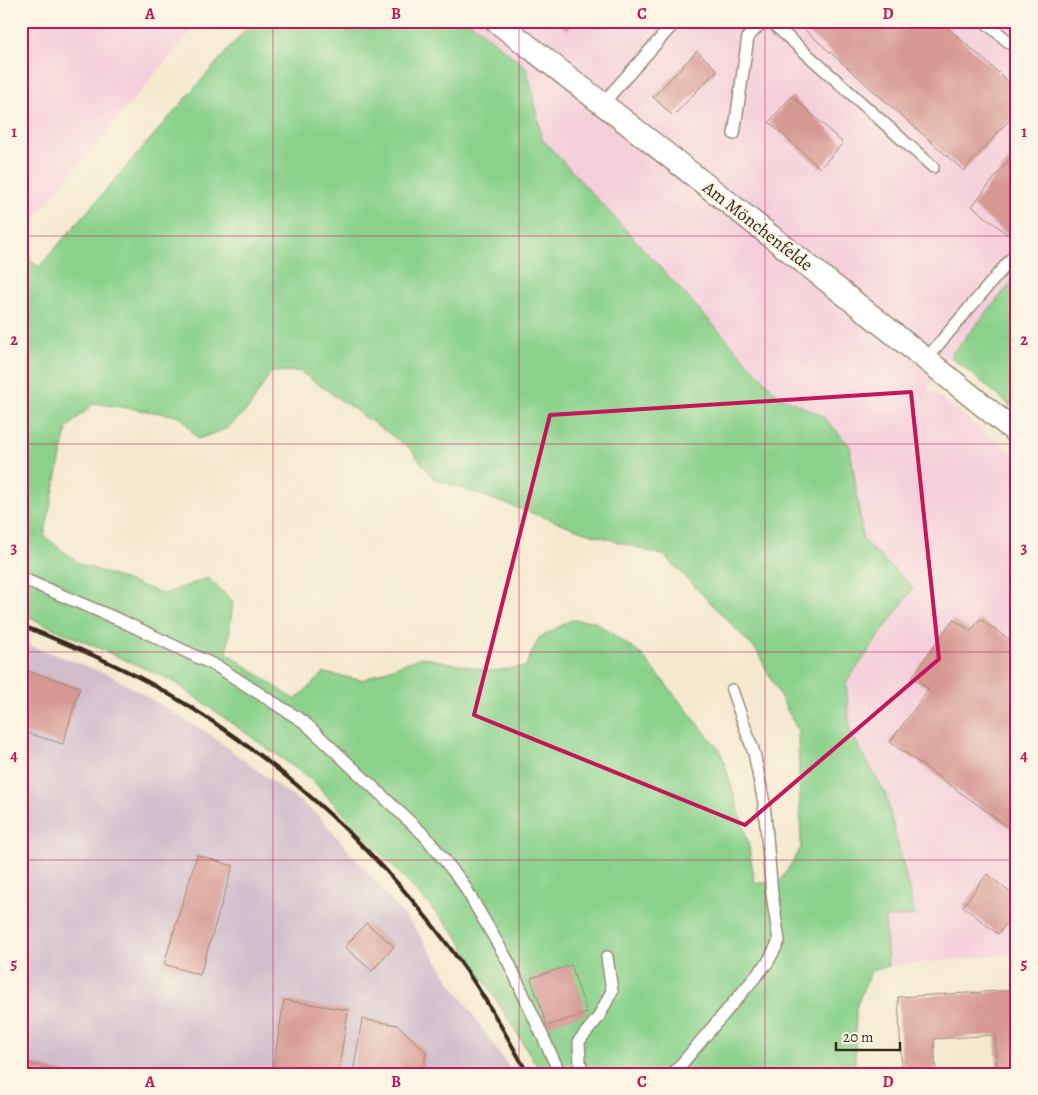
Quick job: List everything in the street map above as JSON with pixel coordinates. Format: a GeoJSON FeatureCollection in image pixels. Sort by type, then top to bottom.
{"type":"FeatureCollection","features":[{"type":"Feature","properties":{"kind":"street","name":"Am Mönchenfelde"},"geometry":{"type":"LineString","coordinates":[[496,21],[603,103],[1017,433]]}},
{"type":"Feature","properties":{"kind":"lane"},"geometry":{"type":"LineString","coordinates":[[603,103],[676,21]]}},
{"type":"Feature","properties":{"kind":"lane"},"geometry":{"type":"LineString","coordinates":[[734,134],[748,38],[763,21]]}},
{"type":"Feature","properties":{"kind":"lane"},"geometry":{"type":"LineString","coordinates":[[770,21],[933,167]]}},
{"type":"Feature","properties":{"kind":"lane"},"geometry":{"type":"LineString","coordinates":[[984,21],[1017,49]]}},
{"type":"Feature","properties":{"kind":"lane"},"geometry":{"type":"LineString","coordinates":[[926,359],[1017,252]]}},
{"type":"Feature","properties":{"kind":"lane"},"geometry":{"type":"LineString","coordinates":[[21,578],[122,621],[218,667],[304,722],[424,836],[462,882],[510,963],[560,1074]]}},
{"type":"Feature","properties":{"kind":"lane"},"geometry":{"type":"LineString","coordinates":[[673,1074],[768,962],[779,941],[772,894],[764,803],[754,753],[732,690]]}},
{"type":"Feature","properties":{"kind":"lane"},"geometry":{"type":"LineString","coordinates":[[584,1074],[580,1063],[579,1041],[598,1018],[612,991],[607,957]]}},
{"type":"Feature","properties":{"kind":"highlighted area"},"geometry":{"type":"Polygon","coordinates":[[[911,392],[939,659],[745,825],[474,715],[550,415],[911,392]]]}},
{"type":"Feature","properties":{"kind":"shaded area"},"geometry":{"type":"Polygon","coordinates":[[[21,21],[200,21],[21,233],[21,21]]]}},
{"type":"Feature","properties":{"kind":"shaded area"},"geometry":{"type":"Polygon","coordinates":[[[469,21],[1017,21],[1017,276],[950,356],[927,388],[1017,457],[1017,954],[888,966],[885,917],[915,915],[886,795],[850,731],[846,683],[912,588],[863,540],[850,446],[823,416],[780,396],[542,139],[527,68],[469,21]]]}},
{"type":"Feature","properties":{"kind":"shaded area"},"geometry":{"type":"Polygon","coordinates":[[[21,642],[110,675],[206,732],[320,817],[414,927],[513,1074],[21,1074],[21,642]]]}},
{"type":"Feature","properties":{"kind":"green space"},"geometry":{"type":"Polygon","coordinates":[[[253,21],[469,21],[527,68],[542,139],[779,396],[823,416],[850,446],[863,540],[913,588],[846,683],[850,731],[886,795],[915,915],[885,918],[888,966],[871,971],[856,1007],[855,1074],[542,1074],[455,933],[312,780],[171,680],[21,614],[21,254],[39,267],[253,21]],[[299,371],[271,372],[249,408],[228,428],[198,439],[180,416],[94,403],[67,428],[44,536],[80,564],[164,594],[208,578],[233,602],[227,653],[295,700],[324,673],[362,680],[421,657],[490,671],[525,667],[539,638],[571,620],[594,621],[642,655],[721,752],[748,842],[755,883],[779,883],[801,848],[798,731],[757,651],[665,556],[582,531],[433,478],[411,449],[299,371]]]}},
{"type":"Feature","properties":{"kind":"green space"},"geometry":{"type":"Polygon","coordinates":[[[1017,276],[1017,411],[950,356],[1017,276]]]}},
{"type":"Feature","properties":{"kind":"building"},"geometry":{"type":"Polygon","coordinates":[[[557,21],[575,21],[567,30],[557,21]]]}},
{"type":"Feature","properties":{"kind":"building"},"geometry":{"type":"Polygon","coordinates":[[[795,21],[940,21],[1017,89],[1017,111],[964,171],[795,21]]]}},
{"type":"Feature","properties":{"kind":"building"},"geometry":{"type":"Polygon","coordinates":[[[697,51],[717,70],[673,116],[653,97],[697,51]]]}},
{"type":"Feature","properties":{"kind":"building"},"geometry":{"type":"Polygon","coordinates":[[[792,96],[843,143],[820,168],[769,122],[792,96]]]}},
{"type":"Feature","properties":{"kind":"building"},"geometry":{"type":"Polygon","coordinates":[[[1017,150],[1017,222],[1007,234],[972,206],[1017,150]]]}},
{"type":"Feature","properties":{"kind":"building"},"geometry":{"type":"Polygon","coordinates":[[[953,619],[971,631],[980,619],[1017,645],[1017,833],[890,742],[929,689],[912,677],[953,619]]]}},
{"type":"Feature","properties":{"kind":"building"},"geometry":{"type":"Polygon","coordinates":[[[21,669],[80,687],[63,744],[21,731],[21,669]]]}},
{"type":"Feature","properties":{"kind":"building"},"geometry":{"type":"Polygon","coordinates":[[[197,855],[233,866],[200,975],[164,964],[197,855]]]}},
{"type":"Feature","properties":{"kind":"building"},"geometry":{"type":"Polygon","coordinates":[[[987,874],[1017,898],[1017,911],[998,934],[963,906],[987,874]]]}},
{"type":"Feature","properties":{"kind":"building"},"geometry":{"type":"Polygon","coordinates":[[[366,923],[394,946],[372,971],[345,947],[366,923]]]}},
{"type":"Feature","properties":{"kind":"building"},"geometry":{"type":"Polygon","coordinates":[[[571,965],[587,1013],[547,1026],[531,978],[571,965]]]}},
{"type":"Feature","properties":{"kind":"building"},"geometry":{"type":"Polygon","coordinates":[[[1017,990],[1017,1067],[997,1068],[995,1035],[934,1039],[936,1074],[902,1074],[898,997],[1017,990]]]}},
{"type":"Feature","properties":{"kind":"building"},"geometry":{"type":"Polygon","coordinates":[[[284,1000],[348,1010],[338,1074],[272,1074],[284,1000]]]}},
{"type":"Feature","properties":{"kind":"building"},"geometry":{"type":"Polygon","coordinates":[[[362,1019],[398,1025],[426,1052],[423,1074],[353,1074],[362,1019]]]}},
{"type":"Feature","properties":{"kind":"building"},"geometry":{"type":"Polygon","coordinates":[[[21,1061],[65,1073],[65,1074],[21,1074],[21,1061]]]}},
{"type":"Feature","properties":{"kind":"railway"},"geometry":{"type":"LineString","coordinates":[[21,625],[110,663],[162,690],[206,717],[290,779],[366,850],[402,888],[435,928],[483,995],[528,1074]]}}]}
